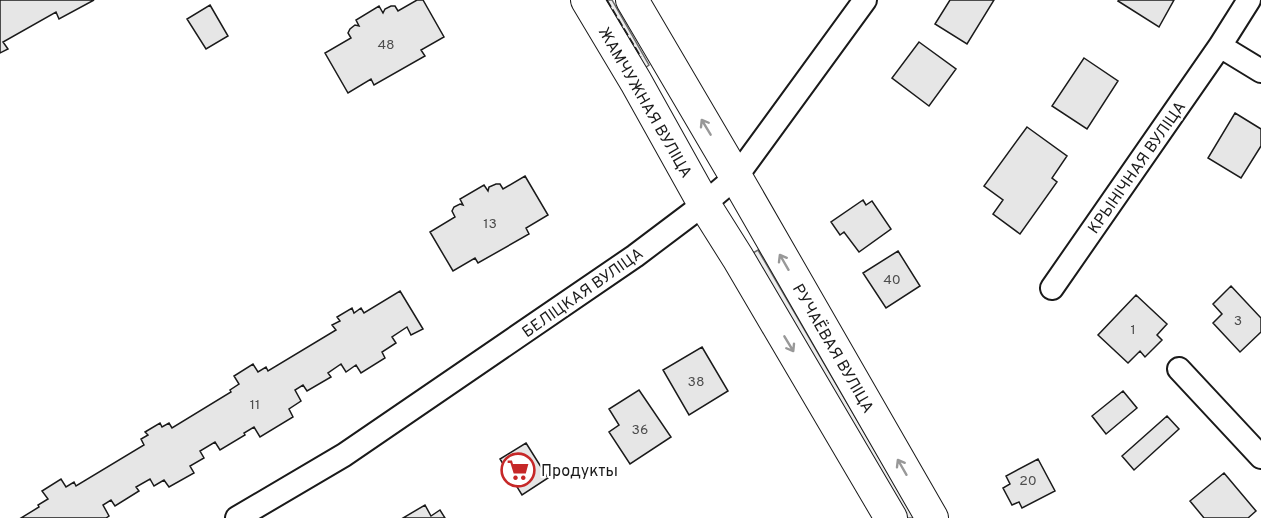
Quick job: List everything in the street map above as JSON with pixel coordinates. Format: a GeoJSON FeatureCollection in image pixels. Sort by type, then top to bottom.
{"type":"FeatureCollection","features":[{"type":"Feature","properties":{"kind":"main road","name":"ЖАМЧУЖНАЯ ВУЛІЦА"},"geometry":{"type":"LineString","coordinates":[[587,0],[704,204]]}},
{"type":"Feature","properties":{"kind":"main road"},"geometry":{"type":"LineString","coordinates":[[632,0],[736,177]]}},
{"type":"Feature","properties":{"kind":"main road","name":"РУЧАЁВАЯ ВУЛІЦА"},"geometry":{"type":"LineString","coordinates":[[736,177],[932,518]]}},
{"type":"Feature","properties":{"kind":"main road"},"geometry":{"type":"LineString","coordinates":[[704,204],[891,518]]}},
{"type":"Feature","properties":{"kind":"street","name":"БЕЛІЦКАЯ ВУЛІЦА"},"geometry":{"type":"LineString","coordinates":[[237,518],[344,455],[635,256],[704,204],[736,177],[865,0]]}},
{"type":"Feature","properties":{"kind":"street","name":"КРЫНІЧНАЯ ВУЛІЦА"},"geometry":{"type":"LineString","coordinates":[[1052,288],[1220,46],[1249,0]]}},
{"type":"Feature","properties":{"kind":"street"},"geometry":{"type":"LineString","coordinates":[[1220,46],[1261,71]]}},
{"type":"Feature","properties":{"kind":"street"},"geometry":{"type":"LineString","coordinates":[[1179,369],[1261,457]]}},
{"type":"Feature","properties":{"kind":"shaded area"},"geometry":{"type":"Polygon","coordinates":[[[601,0],[612,0],[649,65],[642,70],[601,0]]]}},
{"type":"Feature","properties":{"kind":"shaded area"},"geometry":{"type":"Polygon","coordinates":[[[758,250],[914,518],[899,518],[746,257],[758,250]]]}},
{"type":"Feature","properties":{"kind":"building"},"geometry":{"type":"Polygon","coordinates":[[[0,0],[94,0],[59,19],[56,12],[3,42],[8,49],[0,53],[0,0]]]}},
{"type":"Feature","properties":{"kind":"building"},"geometry":{"type":"Polygon","coordinates":[[[417,0],[423,0],[444,37],[421,50],[425,56],[374,85],[371,79],[348,93],[325,53],[351,38],[348,33],[350,29],[355,25],[359,26],[356,20],[379,6],[383,13],[391,6],[395,6],[398,11],[417,0]]]}},
{"type":"Feature","properties":{"kind":"building"},"geometry":{"type":"Polygon","coordinates":[[[950,0],[994,0],[967,44],[935,24],[950,0]]]}},
{"type":"Feature","properties":{"kind":"building"},"geometry":{"type":"Polygon","coordinates":[[[1119,0],[1174,0],[1159,27],[1119,0]]]}},
{"type":"Feature","properties":{"kind":"building"},"geometry":{"type":"Polygon","coordinates":[[[210,5],[228,36],[206,49],[187,19],[210,5]]]}},
{"type":"Feature","properties":{"kind":"building"},"geometry":{"type":"Polygon","coordinates":[[[919,42],[956,69],[929,106],[892,78],[919,42]]]}},
{"type":"Feature","properties":{"kind":"building"},"geometry":{"type":"Polygon","coordinates":[[[1084,58],[1118,81],[1087,129],[1052,106],[1084,58]]]}},
{"type":"Feature","properties":{"kind":"building"},"geometry":{"type":"Polygon","coordinates":[[[1235,113],[1261,129],[1261,146],[1241,178],[1208,158],[1235,113]]]}},
{"type":"Feature","properties":{"kind":"building"},"geometry":{"type":"Polygon","coordinates":[[[1027,127],[1067,156],[1052,178],[1057,182],[1020,234],[993,214],[1003,200],[984,186],[1027,127]]]}},
{"type":"Feature","properties":{"kind":"building"},"geometry":{"type":"Polygon","coordinates":[[[525,176],[548,215],[526,228],[529,234],[478,263],[475,258],[453,271],[430,232],[455,217],[452,211],[454,207],[463,205],[460,199],[484,185],[488,191],[489,187],[496,184],[500,184],[503,189],[525,176]]]}},
{"type":"Feature","properties":{"kind":"building"},"geometry":{"type":"Polygon","coordinates":[[[863,200],[866,205],[872,201],[891,229],[859,252],[844,232],[840,235],[831,222],[863,200]]]}},
{"type":"Feature","properties":{"kind":"building"},"geometry":{"type":"Polygon","coordinates":[[[898,251],[920,286],[886,308],[863,273],[898,251]]]}},
{"type":"Feature","properties":{"kind":"building"},"geometry":{"type":"Polygon","coordinates":[[[1231,286],[1261,318],[1261,332],[1240,352],[1213,323],[1222,314],[1213,304],[1231,286]]]}},
{"type":"Feature","properties":{"kind":"building"},"geometry":{"type":"Polygon","coordinates":[[[400,291],[423,329],[411,335],[407,327],[392,337],[396,343],[382,352],[385,358],[361,373],[356,365],[346,372],[341,364],[328,373],[331,377],[307,391],[303,385],[295,390],[301,401],[289,409],[293,417],[260,437],[254,427],[220,450],[215,442],[200,451],[204,458],[190,466],[194,473],[169,487],[164,480],[154,486],[150,479],[136,487],[139,491],[115,506],[111,500],[103,505],[109,516],[106,518],[21,518],[48,499],[42,491],[61,479],[66,487],[74,482],[76,486],[144,445],[141,439],[148,435],[145,432],[160,423],[162,427],[169,423],[172,428],[231,392],[230,390],[239,384],[234,376],[253,364],[258,372],[266,367],[268,371],[336,330],[332,325],[340,321],[337,317],[352,308],[354,313],[361,308],[364,313],[400,291]]]}},
{"type":"Feature","properties":{"kind":"building"},"geometry":{"type":"Polygon","coordinates":[[[1136,295],[1167,324],[1157,335],[1162,340],[1145,357],[1140,351],[1128,363],[1098,335],[1136,295]]]}},
{"type":"Feature","properties":{"kind":"building"},"geometry":{"type":"Polygon","coordinates":[[[702,347],[728,391],[689,415],[663,370],[702,347]]]}},
{"type":"Feature","properties":{"kind":"building"},"geometry":{"type":"Polygon","coordinates":[[[639,390],[671,437],[630,464],[609,432],[619,425],[609,409],[639,390]]]}},
{"type":"Feature","properties":{"kind":"building"},"geometry":{"type":"Polygon","coordinates":[[[1123,391],[1137,408],[1106,434],[1092,416],[1123,391]]]}},
{"type":"Feature","properties":{"kind":"building"},"geometry":{"type":"Polygon","coordinates":[[[1167,416],[1179,429],[1134,470],[1122,456],[1167,416]]]}},
{"type":"Feature","properties":{"kind":"building"},"geometry":{"type":"Polygon","coordinates":[[[526,443],[548,478],[522,495],[500,459],[526,443]]]}},
{"type":"Feature","properties":{"kind":"building"},"geometry":{"type":"Polygon","coordinates":[[[1038,459],[1055,491],[1022,508],[1019,502],[1012,505],[1003,488],[1010,484],[1006,476],[1038,459]]]}},
{"type":"Feature","properties":{"kind":"building"},"geometry":{"type":"Polygon","coordinates":[[[1224,473],[1256,511],[1248,518],[1204,518],[1190,501],[1224,473]]]}},
{"type":"Feature","properties":{"kind":"building"},"geometry":{"type":"Polygon","coordinates":[[[425,505],[431,516],[440,510],[445,518],[403,518],[425,505]]]}},
{"type":"Feature","properties":{"kind":"fence"},"geometry":{"type":"LineString","coordinates":[[607,0],[641,57]]}},
{"type":"Feature","properties":{"kind":"place","name":"Продукты"},"geometry":{"type":"Point","coordinates":[518,470]}}]}
